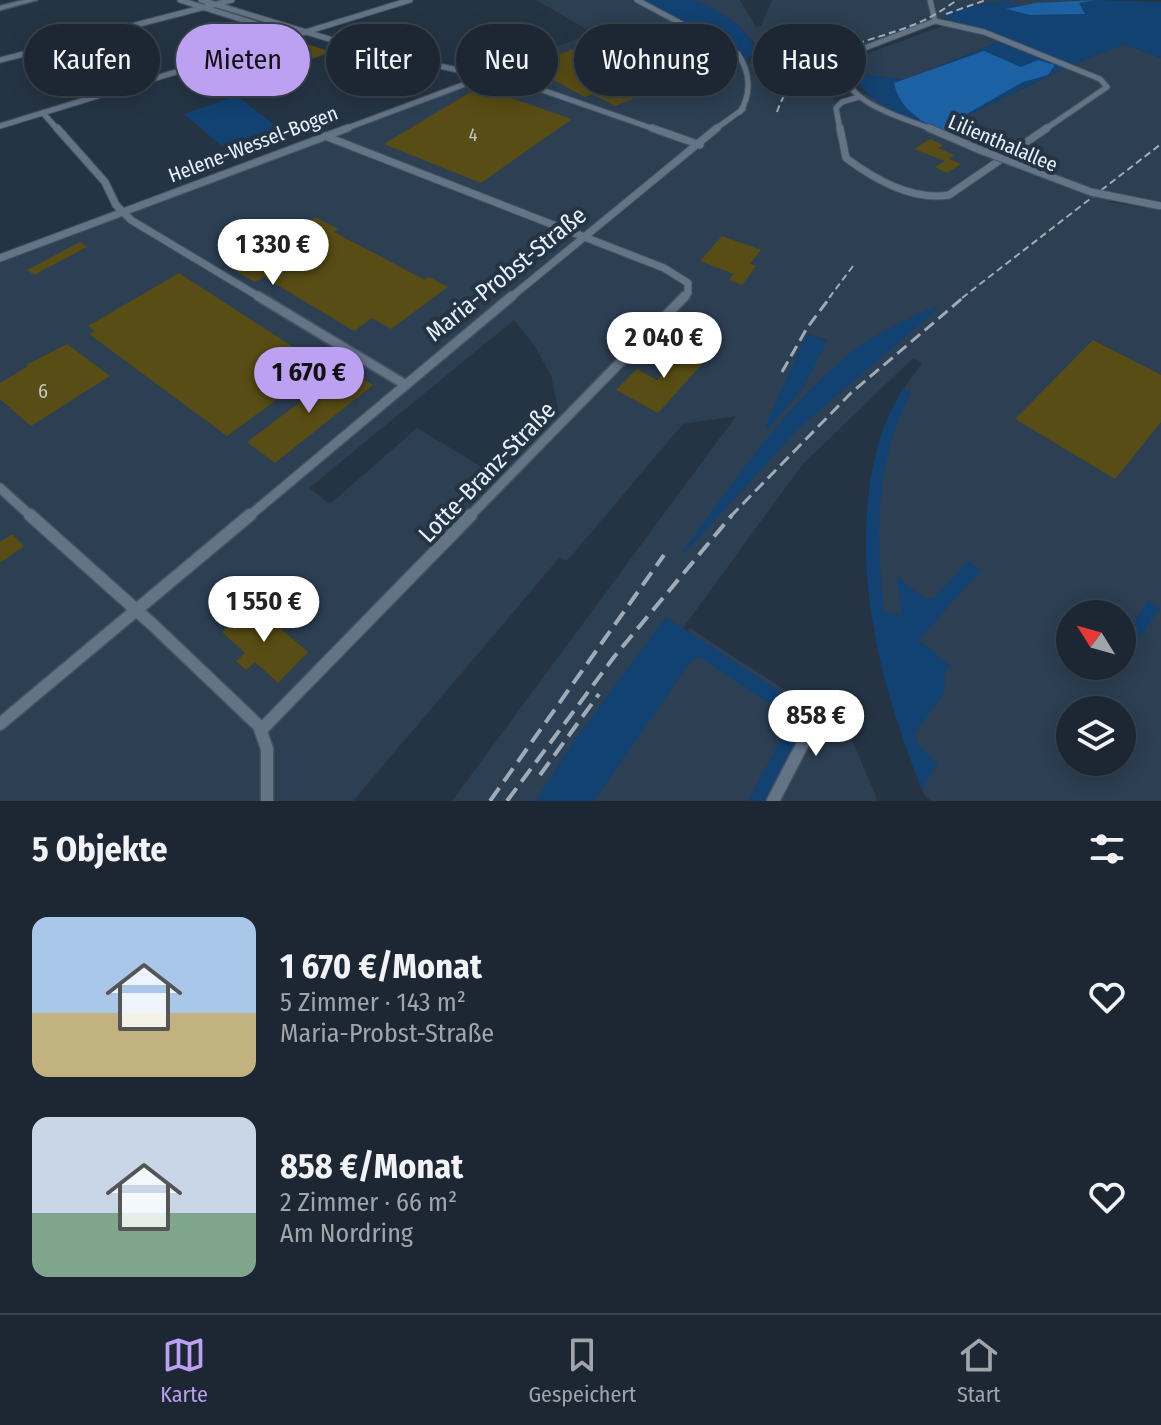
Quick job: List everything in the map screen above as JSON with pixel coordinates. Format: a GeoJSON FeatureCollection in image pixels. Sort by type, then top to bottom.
{"type":"FeatureCollection","features":[{"type":"Feature","properties":{"kind":"main road"},"geometry":{"type":"LineString","coordinates":[[0,7],[24,0]]}},
{"type":"Feature","properties":{"kind":"main road"},"geometry":{"type":"LineString","coordinates":[[0,7],[33,0]]}},
{"type":"Feature","properties":{"kind":"street"},"geometry":{"type":"LineString","coordinates":[[180,0],[254,24]]}},
{"type":"Feature","properties":{"kind":"street"},"geometry":{"type":"LineString","coordinates":[[201,0],[285,24]]}},
{"type":"Feature","properties":{"kind":"street"},"geometry":{"type":"LineString","coordinates":[[0,63],[232,0]]}},
{"type":"Feature","properties":{"kind":"street"},"geometry":{"type":"LineString","coordinates":[[310,31],[410,0]]}},
{"type":"Feature","properties":{"kind":"street","name":"Maria-Probst-Straße"},"geometry":{"type":"LineString","coordinates":[[0,724],[743,109],[749,93],[747,73],[738,54],[637,0]]}},
{"type":"Feature","properties":{"kind":"street"},"geometry":{"type":"LineString","coordinates":[[930,0],[935,21]]}},
{"type":"Feature","properties":{"kind":"street"},"geometry":{"type":"LineString","coordinates":[[245,21],[262,16]]}},
{"type":"Feature","properties":{"kind":"street"},"geometry":{"type":"LineString","coordinates":[[935,21],[984,32],[1095,77],[1106,83],[1107,87],[949,195],[937,198],[917,194],[846,158],[836,108],[842,102],[859,97],[841,71],[844,58],[935,21]]}},
{"type":"Feature","properties":{"kind":"street"},"geometry":{"type":"LineString","coordinates":[[310,33],[368,51],[456,69]]}},
{"type":"Feature","properties":{"kind":"street"},"geometry":{"type":"LineString","coordinates":[[0,126],[176,72]]}},
{"type":"Feature","properties":{"kind":"street","name":"Helene-Wessel-Bogen"},"geometry":{"type":"LineString","coordinates":[[0,258],[456,87]]}},
{"type":"Feature","properties":{"kind":"street"},"geometry":{"type":"LineString","coordinates":[[558,95],[699,144]]}},
{"type":"Feature","properties":{"kind":"street","name":"Lilienthalallee"},"geometry":{"type":"LineString","coordinates":[[859,97],[1072,188],[1122,201],[1161,206]]}},
{"type":"Feature","properties":{"kind":"street"},"geometry":{"type":"LineString","coordinates":[[43,113],[105,182],[123,212],[143,228],[406,385]]}},
{"type":"Feature","properties":{"kind":"street"},"geometry":{"type":"LineString","coordinates":[[325,136],[586,238]]}},
{"type":"Feature","properties":{"kind":"street","name":"Lotte-Branz-Straße"},"geometry":{"type":"LineString","coordinates":[[261,730],[688,293],[688,283],[680,275],[586,238]]}},
{"type":"Feature","properties":{"kind":"street"},"geometry":{"type":"LineString","coordinates":[[0,488],[251,716],[261,730],[267,749],[267,801]]}},
{"type":"Feature","properties":{"kind":"street"},"geometry":{"type":"LineString","coordinates":[[773,801],[826,699]]}},
{"type":"Feature","properties":{"kind":"shaded area"},"geometry":{"type":"Polygon","coordinates":[[[536,0],[641,0],[687,24],[577,24],[536,0]]]}},
{"type":"Feature","properties":{"kind":"shaded area"},"geometry":{"type":"Polygon","coordinates":[[[641,0],[699,2],[735,24],[687,24],[641,0]]]}},
{"type":"Feature","properties":{"kind":"shaded area"},"geometry":{"type":"Polygon","coordinates":[[[694,0],[740,0],[754,24],[753,42],[737,24],[694,0]]]}},
{"type":"Feature","properties":{"kind":"shaded area"},"geometry":{"type":"Polygon","coordinates":[[[772,0],[1091,0],[1006,9],[951,21],[945,18],[866,45],[866,24],[762,24],[772,0]]]}},
{"type":"Feature","properties":{"kind":"shaded area"},"geometry":{"type":"Polygon","coordinates":[[[1009,0],[1008,3],[1022,6],[1009,10],[1030,15],[1084,14],[1078,3],[1097,0],[1161,2],[1161,58],[1124,44],[1069,66],[952,123],[953,131],[1000,150],[996,153],[916,122],[877,101],[866,91],[866,75],[905,80],[1002,41],[944,15],[1009,0]]]}},
{"type":"Feature","properties":{"kind":"shaded area"},"geometry":{"type":"Polygon","coordinates":[[[1097,0],[1079,3],[1085,14],[1030,15],[1006,9],[1035,3],[1097,0]]]}},
{"type":"Feature","properties":{"kind":"shaded area"},"geometry":{"type":"Polygon","coordinates":[[[737,26],[753,44],[753,55],[746,60],[737,53],[737,26]]]}},
{"type":"Feature","properties":{"kind":"shaded area"},"geometry":{"type":"Polygon","coordinates":[[[943,26],[974,32],[999,42],[905,80],[866,75],[866,54],[943,26]]]}},
{"type":"Feature","properties":{"kind":"shaded area"},"geometry":{"type":"Polygon","coordinates":[[[574,40],[574,96],[737,96],[737,52],[753,65],[753,96],[834,96],[833,101],[866,94],[902,113],[999,149],[953,131],[952,123],[1069,66],[1124,44],[1161,58],[1161,201],[1118,195],[1109,202],[1161,210],[1161,801],[931,801],[924,795],[908,753],[872,602],[883,430],[904,388],[922,363],[913,358],[802,465],[557,801],[452,801],[736,416],[683,424],[567,561],[560,557],[353,801],[0,801],[0,254],[424,96],[440,96],[440,90],[456,84],[456,96],[558,96],[558,46],[574,40]],[[514,320],[309,488],[330,504],[417,428],[497,476],[559,414],[551,375],[534,345],[514,320]],[[807,334],[767,429],[802,389],[827,340],[807,334]]]}},
{"type":"Feature","properties":{"kind":"shaded area"},"geometry":{"type":"Polygon","coordinates":[[[984,51],[1021,67],[1038,60],[1055,65],[1048,75],[1023,82],[951,123],[953,131],[999,150],[996,152],[920,120],[899,98],[894,83],[984,51]]]}},
{"type":"Feature","properties":{"kind":"shaded area"},"geometry":{"type":"Polygon","coordinates":[[[237,96],[277,127],[223,147],[184,114],[237,96]]]}},
{"type":"Feature","properties":{"kind":"shaded area"},"geometry":{"type":"Polygon","coordinates":[[[935,307],[938,309],[800,427],[682,553],[782,420],[828,373],[872,338],[935,307]]]}},
{"type":"Feature","properties":{"kind":"shaded area"},"geometry":{"type":"Polygon","coordinates":[[[807,334],[827,341],[802,389],[768,429],[765,427],[807,334]]]}},
{"type":"Feature","properties":{"kind":"shaded area"},"geometry":{"type":"Polygon","coordinates":[[[903,388],[911,392],[890,444],[881,498],[879,554],[884,611],[902,615],[897,577],[925,598],[934,598],[968,561],[981,570],[919,640],[950,666],[945,672],[944,693],[915,733],[918,745],[938,763],[922,789],[880,658],[871,613],[867,567],[866,522],[871,477],[882,432],[903,388]]]}},
{"type":"Feature","properties":{"kind":"shaded area"},"geometry":{"type":"Polygon","coordinates":[[[1148,601],[1160,608],[1136,644],[1136,619],[1148,601]]]}},
{"type":"Feature","properties":{"kind":"shaded area"},"geometry":{"type":"Polygon","coordinates":[[[666,617],[811,712],[764,801],[748,801],[785,732],[776,726],[775,718],[779,710],[699,657],[691,661],[594,801],[536,801],[573,742],[666,617]]]}},
{"type":"Feature","properties":{"kind":"shaded area"},"geometry":{"type":"Polygon","coordinates":[[[690,628],[848,731],[878,801],[569,801],[690,628]]]}},
{"type":"Feature","properties":{"kind":"building"},"geometry":{"type":"Polygon","coordinates":[[[310,45],[326,50],[326,54],[310,59],[310,45]]]}},
{"type":"Feature","properties":{"kind":"building"},"geometry":{"type":"Polygon","coordinates":[[[574,49],[574,91],[558,83],[558,55],[574,49]]]}},
{"type":"Feature","properties":{"kind":"building"},"geometry":{"type":"Polygon","coordinates":[[[464,96],[505,96],[572,119],[481,183],[384,144],[464,96]]]}},
{"type":"Feature","properties":{"kind":"building"},"geometry":{"type":"Polygon","coordinates":[[[596,96],[639,96],[615,106],[596,96]]]}},
{"type":"Feature","properties":{"kind":"building"},"geometry":{"type":"Polygon","coordinates":[[[930,139],[943,145],[938,148],[954,155],[949,159],[961,164],[947,173],[935,167],[945,161],[914,149],[930,139]]]}},
{"type":"Feature","properties":{"kind":"building"},"geometry":{"type":"Polygon","coordinates":[[[315,217],[338,229],[334,232],[425,280],[429,277],[448,287],[391,329],[372,318],[354,331],[264,277],[255,282],[230,268],[315,217]]]}},
{"type":"Feature","properties":{"kind":"building"},"geometry":{"type":"Polygon","coordinates":[[[722,236],[761,250],[750,264],[756,266],[742,285],[729,280],[734,274],[700,261],[722,236]]]}},
{"type":"Feature","properties":{"kind":"building"},"geometry":{"type":"Polygon","coordinates":[[[80,242],[87,247],[34,275],[27,270],[80,242]]]}},
{"type":"Feature","properties":{"kind":"building"},"geometry":{"type":"Polygon","coordinates":[[[179,273],[323,366],[227,436],[89,334],[95,331],[88,326],[179,273]]]}},
{"type":"Feature","properties":{"kind":"building"},"geometry":{"type":"Polygon","coordinates":[[[1093,340],[1161,375],[1161,422],[1115,479],[1015,419],[1093,340]]]}},
{"type":"Feature","properties":{"kind":"building"},"geometry":{"type":"Polygon","coordinates":[[[67,344],[110,376],[31,426],[0,399],[0,383],[26,365],[67,344]]]}},
{"type":"Feature","properties":{"kind":"building"},"geometry":{"type":"Polygon","coordinates":[[[690,344],[711,354],[658,413],[616,390],[637,369],[657,380],[690,344]]]}},
{"type":"Feature","properties":{"kind":"building"},"geometry":{"type":"Polygon","coordinates":[[[345,368],[373,385],[275,463],[247,442],[345,368]]]}},
{"type":"Feature","properties":{"kind":"building"},"geometry":{"type":"Polygon","coordinates":[[[12,534],[24,546],[0,563],[0,542],[12,534]]]}},
{"type":"Feature","properties":{"kind":"building"},"geometry":{"type":"Polygon","coordinates":[[[252,604],[308,652],[278,683],[255,662],[246,670],[236,661],[245,653],[222,632],[252,604]]]}},
{"type":"Feature","properties":{"kind":"railway"},"geometry":{"type":"LineString","coordinates":[[777,112],[787,91],[815,63],[852,45],[919,23],[957,0]]}},
{"type":"Feature","properties":{"kind":"railway"},"geometry":{"type":"LineString","coordinates":[[946,14],[986,0]]}},
{"type":"Feature","properties":{"kind":"railway"},"geometry":{"type":"LineString","coordinates":[[962,298],[1161,144]]}},
{"type":"Feature","properties":{"kind":"railway"},"geometry":{"type":"LineString","coordinates":[[829,298],[853,266]]}},
{"type":"Feature","properties":{"kind":"railway"},"geometry":{"type":"LineString","coordinates":[[782,372],[807,328],[831,296]]}},
{"type":"Feature","properties":{"kind":"railway"},"geometry":{"type":"LineString","coordinates":[[730,517],[851,393],[965,296]]}},
{"type":"Feature","properties":{"kind":"railway"},"geometry":{"type":"LineString","coordinates":[[507,801],[614,657],[732,515]]}},
{"type":"Feature","properties":{"kind":"railway"},"geometry":{"type":"LineString","coordinates":[[490,801],[664,555]]}},
{"type":"Feature","properties":{"kind":"railway"},"geometry":{"type":"LineString","coordinates":[[540,775],[599,694]]}}]}
